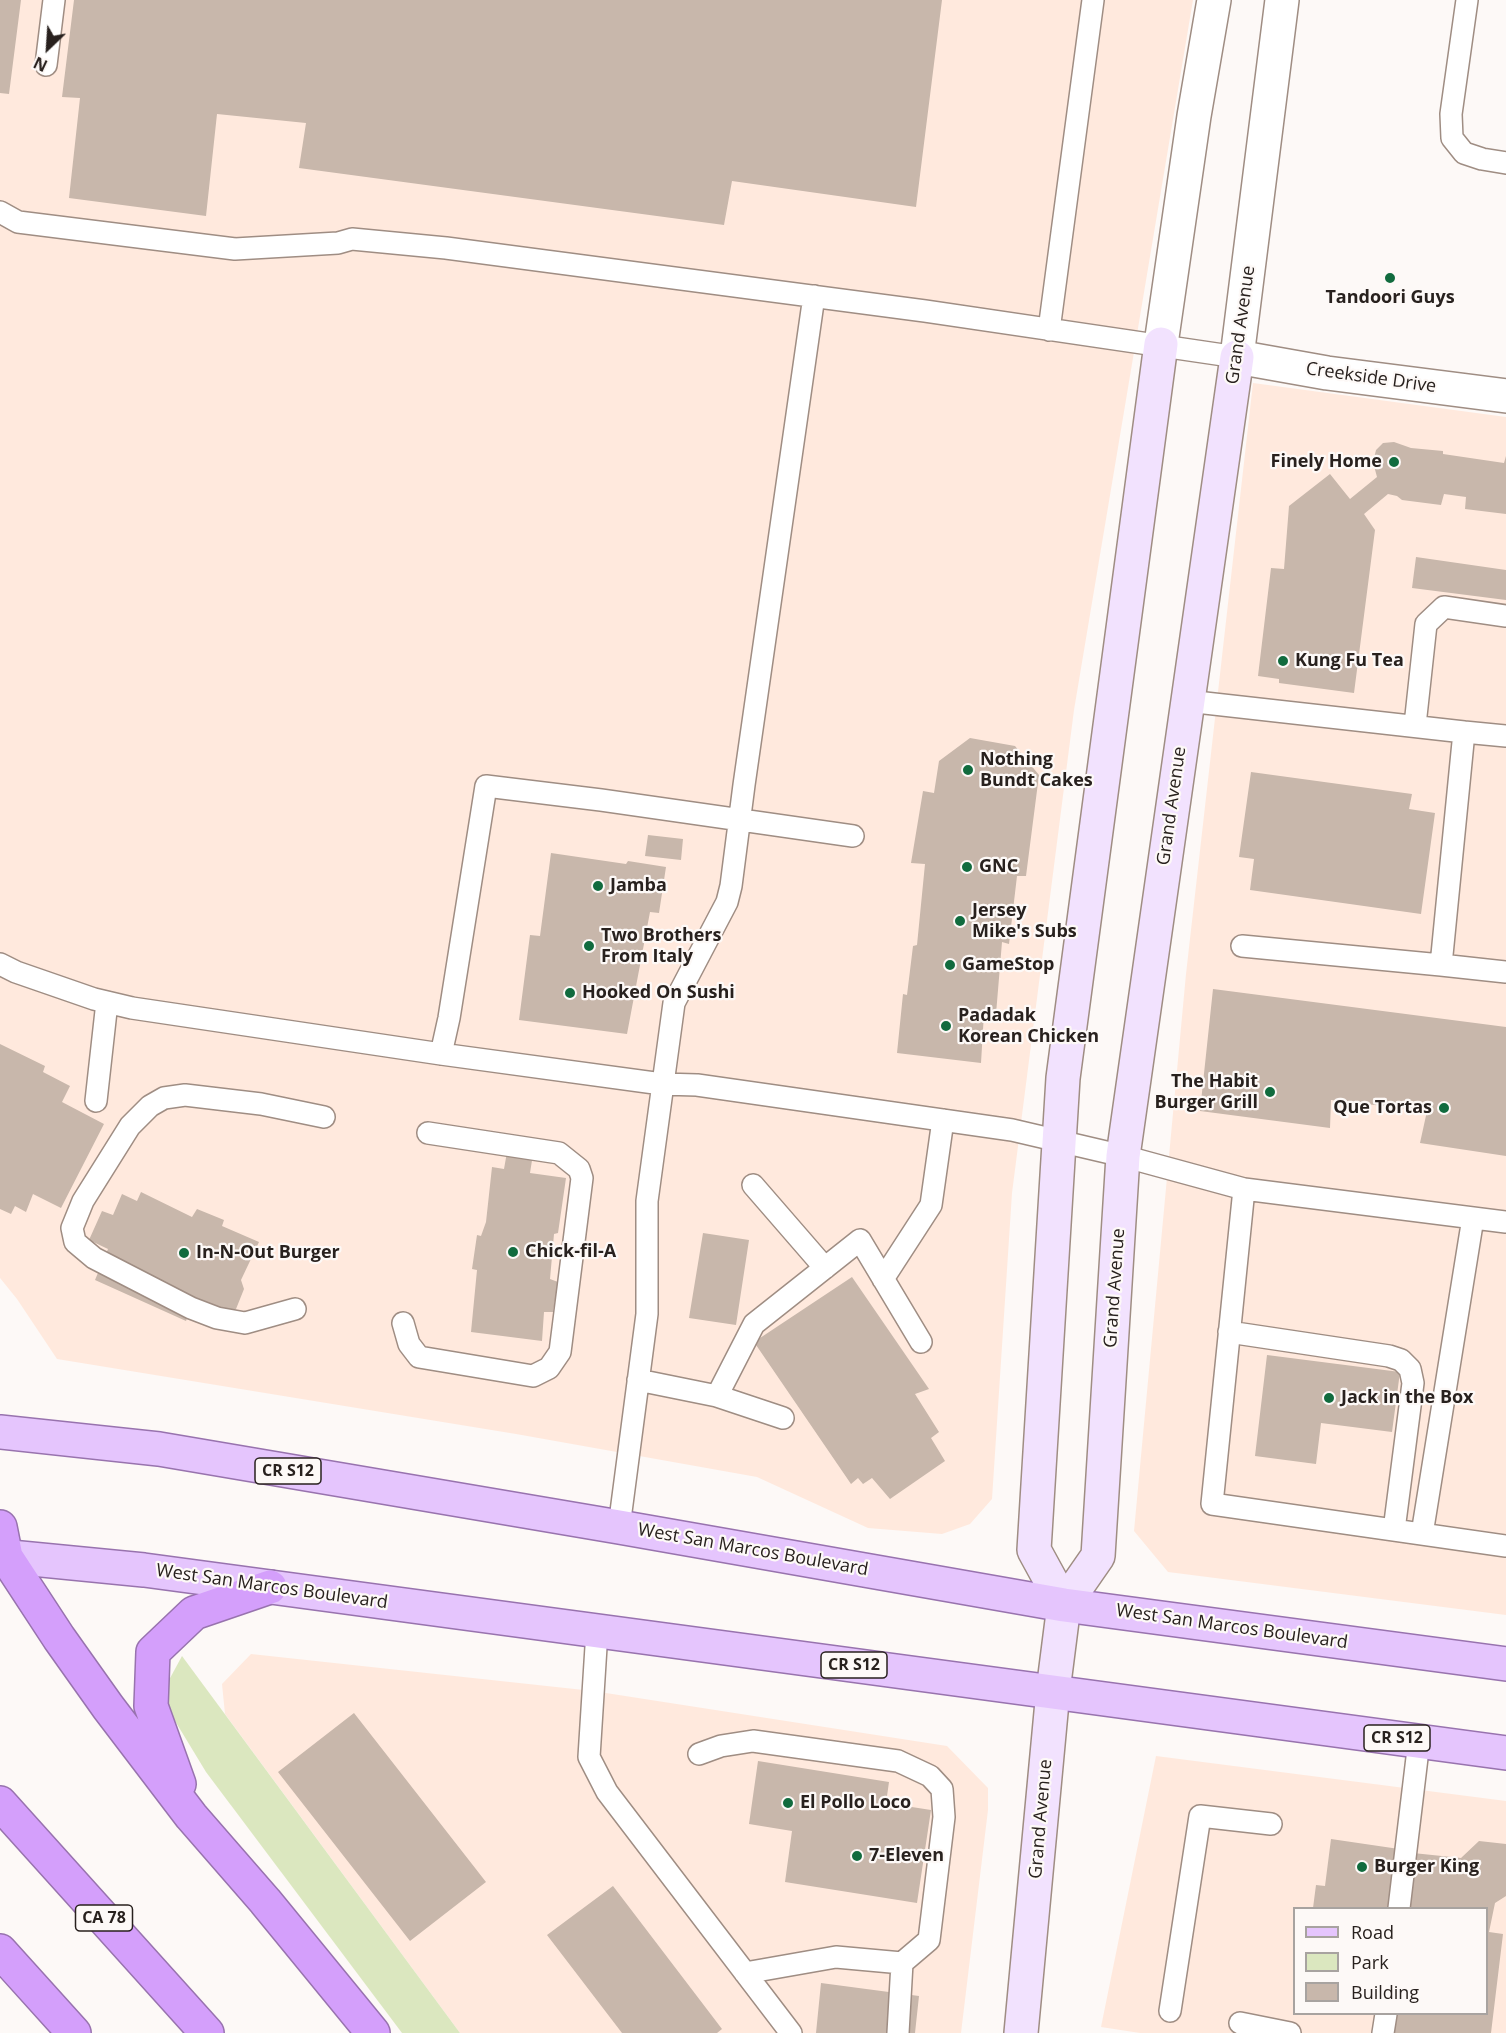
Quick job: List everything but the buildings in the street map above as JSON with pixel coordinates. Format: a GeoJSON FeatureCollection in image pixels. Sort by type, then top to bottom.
{"type":"FeatureCollection","features":[{"type":"Feature","properties":{"kind":"highway"},"geometry":{"type":"LineString","coordinates":[[2,1547],[59,1638],[191,1816],[265,1901],[373,2033]]}},
{"type":"Feature","properties":{"kind":"highway"},"geometry":{"type":"LineString","coordinates":[[191,1816],[151,1706],[153,1652],[194,1613],[270,1587]]}},
{"type":"Feature","properties":{"kind":"highway","name":"CA 78"},"geometry":{"type":"LineString","coordinates":[[0,1803],[207,2033]]}},
{"type":"Feature","properties":{"kind":"highway"},"geometry":{"type":"LineString","coordinates":[[0,1950],[74,2033]]}},
{"type":"Feature","properties":{"kind":"main road","name":"West San Marcos Boulevard"},"geometry":{"type":"LineString","coordinates":[[0,1432],[159,1449],[1064,1605],[1506,1664]]}},
{"type":"Feature","properties":{"kind":"main road","name":"West San Marcos Boulevard"},"geometry":{"type":"LineString","coordinates":[[2,1547],[144,1570],[1506,1753]]}},
{"type":"Feature","properties":{"kind":"street"},"geometry":{"type":"LineString","coordinates":[[1064,1605],[1034,1550],[1063,1078],[1161,344],[1194,116],[1214,0]]}},
{"type":"Feature","properties":{"kind":"street","name":"Grand Avenue"},"geometry":{"type":"LineString","coordinates":[[1022,2033],[1053,1691],[1064,1605],[1098,1556],[1123,1156],[1237,357],[1282,0]]}},
{"type":"Feature","properties":{"kind":"street","name":"Creekside Drive"},"geometry":{"type":"LineString","coordinates":[[1237,357],[1327,373],[1506,396]]}},
{"type":"Feature","properties":{"kind":"lane"},"geometry":{"type":"LineString","coordinates":[[46,65],[54,0]]}},
{"type":"Feature","properties":{"kind":"lane"},"geometry":{"type":"LineString","coordinates":[[1049,330],[1093,0]]}},
{"type":"Feature","properties":{"kind":"lane"},"geometry":{"type":"LineString","coordinates":[[1467,0],[1451,114],[1452,138],[1464,153],[1506,163]]}},
{"type":"Feature","properties":{"kind":"lane"},"geometry":{"type":"LineString","coordinates":[[0,212],[18,222],[235,249],[338,243],[352,239],[446,248],[814,296],[1161,344],[1237,357]]}},
{"type":"Feature","properties":{"kind":"lane"},"geometry":{"type":"LineString","coordinates":[[619,1527],[647,1314],[647,1201],[674,1003],[726,902],[731,886],[814,296]]}},
{"type":"Feature","properties":{"kind":"lane"},"geometry":{"type":"LineString","coordinates":[[1415,725],[1426,624],[1444,607],[1506,616]]}},
{"type":"Feature","properties":{"kind":"lane"},"geometry":{"type":"LineString","coordinates":[[1187,701],[1506,736]]}},
{"type":"Feature","properties":{"kind":"lane"},"geometry":{"type":"LineString","coordinates":[[1441,964],[1464,732]]}},
{"type":"Feature","properties":{"kind":"lane"},"geometry":{"type":"LineString","coordinates":[[441,1054],[450,1018],[486,786],[853,836]]}},
{"type":"Feature","properties":{"kind":"lane"},"geometry":{"type":"LineString","coordinates":[[1242,946],[1506,972]]}},
{"type":"Feature","properties":{"kind":"lane"},"geometry":{"type":"LineString","coordinates":[[0,964],[16,972],[132,1008],[441,1054],[662,1084],[696,1085],[943,1120],[1012,1131],[1123,1156],[1244,1190],[1506,1222]]}},
{"type":"Feature","properties":{"kind":"lane"},"geometry":{"type":"LineString","coordinates":[[96,1101],[107,1002]]}},
{"type":"Feature","properties":{"kind":"lane"},"geometry":{"type":"LineString","coordinates":[[295,1309],[245,1323],[217,1318],[191,1308],[94,1258],[75,1242],[72,1228],[83,1201],[130,1126],[150,1106],[164,1098],[185,1095],[261,1104],[324,1117]]}},
{"type":"Feature","properties":{"kind":"lane"},"geometry":{"type":"LineString","coordinates":[[883,1279],[931,1206],[943,1120]]}},
{"type":"Feature","properties":{"kind":"lane"},"geometry":{"type":"LineString","coordinates":[[403,1323],[409,1344],[419,1357],[533,1376],[549,1368],[560,1352],[582,1178],[579,1169],[559,1153],[428,1133]]}},
{"type":"Feature","properties":{"kind":"lane"},"geometry":{"type":"LineString","coordinates":[[753,1185],[825,1268]]}},
{"type":"Feature","properties":{"kind":"lane"},"geometry":{"type":"LineString","coordinates":[[1244,1190],[1212,1504],[1506,1546]]}},
{"type":"Feature","properties":{"kind":"lane"},"geometry":{"type":"LineString","coordinates":[[1422,1534],[1473,1218]]}},
{"type":"Feature","properties":{"kind":"lane"},"geometry":{"type":"LineString","coordinates":[[717,1396],[754,1324],[860,1239],[921,1342]]}},
{"type":"Feature","properties":{"kind":"lane"},"geometry":{"type":"LineString","coordinates":[[1229,1332],[1389,1356],[1401,1360],[1410,1369],[1413,1383],[1394,1530]]}},
{"type":"Feature","properties":{"kind":"lane"},"geometry":{"type":"LineString","coordinates":[[638,1380],[717,1396],[783,1418]]}},
{"type":"Feature","properties":{"kind":"lane"},"geometry":{"type":"LineString","coordinates":[[597,1631],[589,1756],[607,1792],[791,2033]]}},
{"type":"Feature","properties":{"kind":"lane"},"geometry":{"type":"LineString","coordinates":[[699,1754],[721,1746],[753,1741],[898,1761],[930,1776],[942,1789],[944,1817],[929,1940],[902,1963],[836,1957],[745,1973]]}},
{"type":"Feature","properties":{"kind":"lane"},"geometry":{"type":"LineString","coordinates":[[1399,1907],[1419,1741]]}},
{"type":"Feature","properties":{"kind":"lane"},"geometry":{"type":"LineString","coordinates":[[1170,2011],[1200,1816],[1271,1824]]}},
{"type":"Feature","properties":{"kind":"lane"},"geometry":{"type":"LineString","coordinates":[[898,2033],[902,1963]]}},
{"type":"Feature","properties":{"kind":"lane"},"geometry":{"type":"LineString","coordinates":[[1383,2033],[1386,2015]]}},
{"type":"Feature","properties":{"kind":"lane"},"geometry":{"type":"LineString","coordinates":[[1240,2022],[1290,2033]]}},
{"type":"Feature","properties":{"kind":"shaded area"},"geometry":{"type":"Polygon","coordinates":[[[0,0],[1193,0],[1074,710],[1012,1193],[992,1499],[970,1524],[942,1534],[868,1528],[757,1477],[516,1434],[57,1359],[17,1299],[0,1278],[0,0]]]}},
{"type":"Feature","properties":{"kind":"shaded area"},"geometry":{"type":"Polygon","coordinates":[[[1253,383],[1506,417],[1506,1615],[1168,1572],[1134,1531],[1186,974],[1253,383]]]}},
{"type":"Feature","properties":{"kind":"shaded area"},"geometry":{"type":"Polygon","coordinates":[[[251,1654],[593,1691],[947,1746],[988,1788],[988,1810],[961,2033],[460,2033],[225,1714],[222,1684],[251,1654]]]}},
{"type":"Feature","properties":{"kind":"shaded area"},"geometry":{"type":"Polygon","coordinates":[[[1156,1756],[1506,1801],[1506,2033],[1140,2033],[1101,2027],[1156,1756]]]}},
{"type":"Feature","properties":{"kind":"green space"},"geometry":{"type":"Polygon","coordinates":[[[182,1656],[460,2033],[402,2033],[206,1772],[169,1711],[169,1680],[182,1656]]]}},
{"type":"Feature","properties":{"kind":"place","name":"Tandoori Guys"},"geometry":{"type":"Point","coordinates":[1390,278]}},
{"type":"Feature","properties":{"kind":"place","name":"Finely Home"},"geometry":{"type":"Point","coordinates":[1394,462]}},
{"type":"Feature","properties":{"kind":"place","name":"Kung Fu Tea"},"geometry":{"type":"Point","coordinates":[1283,661]}},
{"type":"Feature","properties":{"kind":"place","name":"Nothing Bundt Cakes"},"geometry":{"type":"Point","coordinates":[968,770]}},
{"type":"Feature","properties":{"kind":"place","name":"GNC"},"geometry":{"type":"Point","coordinates":[967,867]}},
{"type":"Feature","properties":{"kind":"place","name":"Jamba"},"geometry":{"type":"Point","coordinates":[598,886]}},
{"type":"Feature","properties":{"kind":"place","name":"Jersey Mike's Subs"},"geometry":{"type":"Point","coordinates":[960,921]}},
{"type":"Feature","properties":{"kind":"place","name":"Two Brothers From Italy"},"geometry":{"type":"Point","coordinates":[589,946]}},
{"type":"Feature","properties":{"kind":"place","name":"GameStop"},"geometry":{"type":"Point","coordinates":[950,965]}},
{"type":"Feature","properties":{"kind":"place","name":"Hooked On Sushi"},"geometry":{"type":"Point","coordinates":[570,993]}},
{"type":"Feature","properties":{"kind":"place","name":"Padadak Korean Chicken"},"geometry":{"type":"Point","coordinates":[946,1026]}},
{"type":"Feature","properties":{"kind":"place","name":"The Habit Burger Grill"},"geometry":{"type":"Point","coordinates":[1270,1092]}},
{"type":"Feature","properties":{"kind":"place","name":"Que Tortas"},"geometry":{"type":"Point","coordinates":[1444,1108]}},
{"type":"Feature","properties":{"kind":"place","name":"Chick-fil-A"},"geometry":{"type":"Point","coordinates":[513,1252]}},
{"type":"Feature","properties":{"kind":"place","name":"In-N-Out Burger"},"geometry":{"type":"Point","coordinates":[184,1253]}},
{"type":"Feature","properties":{"kind":"place","name":"Jack in the Box"},"geometry":{"type":"Point","coordinates":[1329,1398]}},
{"type":"Feature","properties":{"kind":"place","name":"El Pollo Loco"},"geometry":{"type":"Point","coordinates":[788,1803]}},
{"type":"Feature","properties":{"kind":"place","name":"7-Eleven"},"geometry":{"type":"Point","coordinates":[857,1856]}},
{"type":"Feature","properties":{"kind":"place","name":"Burger King"},"geometry":{"type":"Point","coordinates":[1362,1867]}}]}
